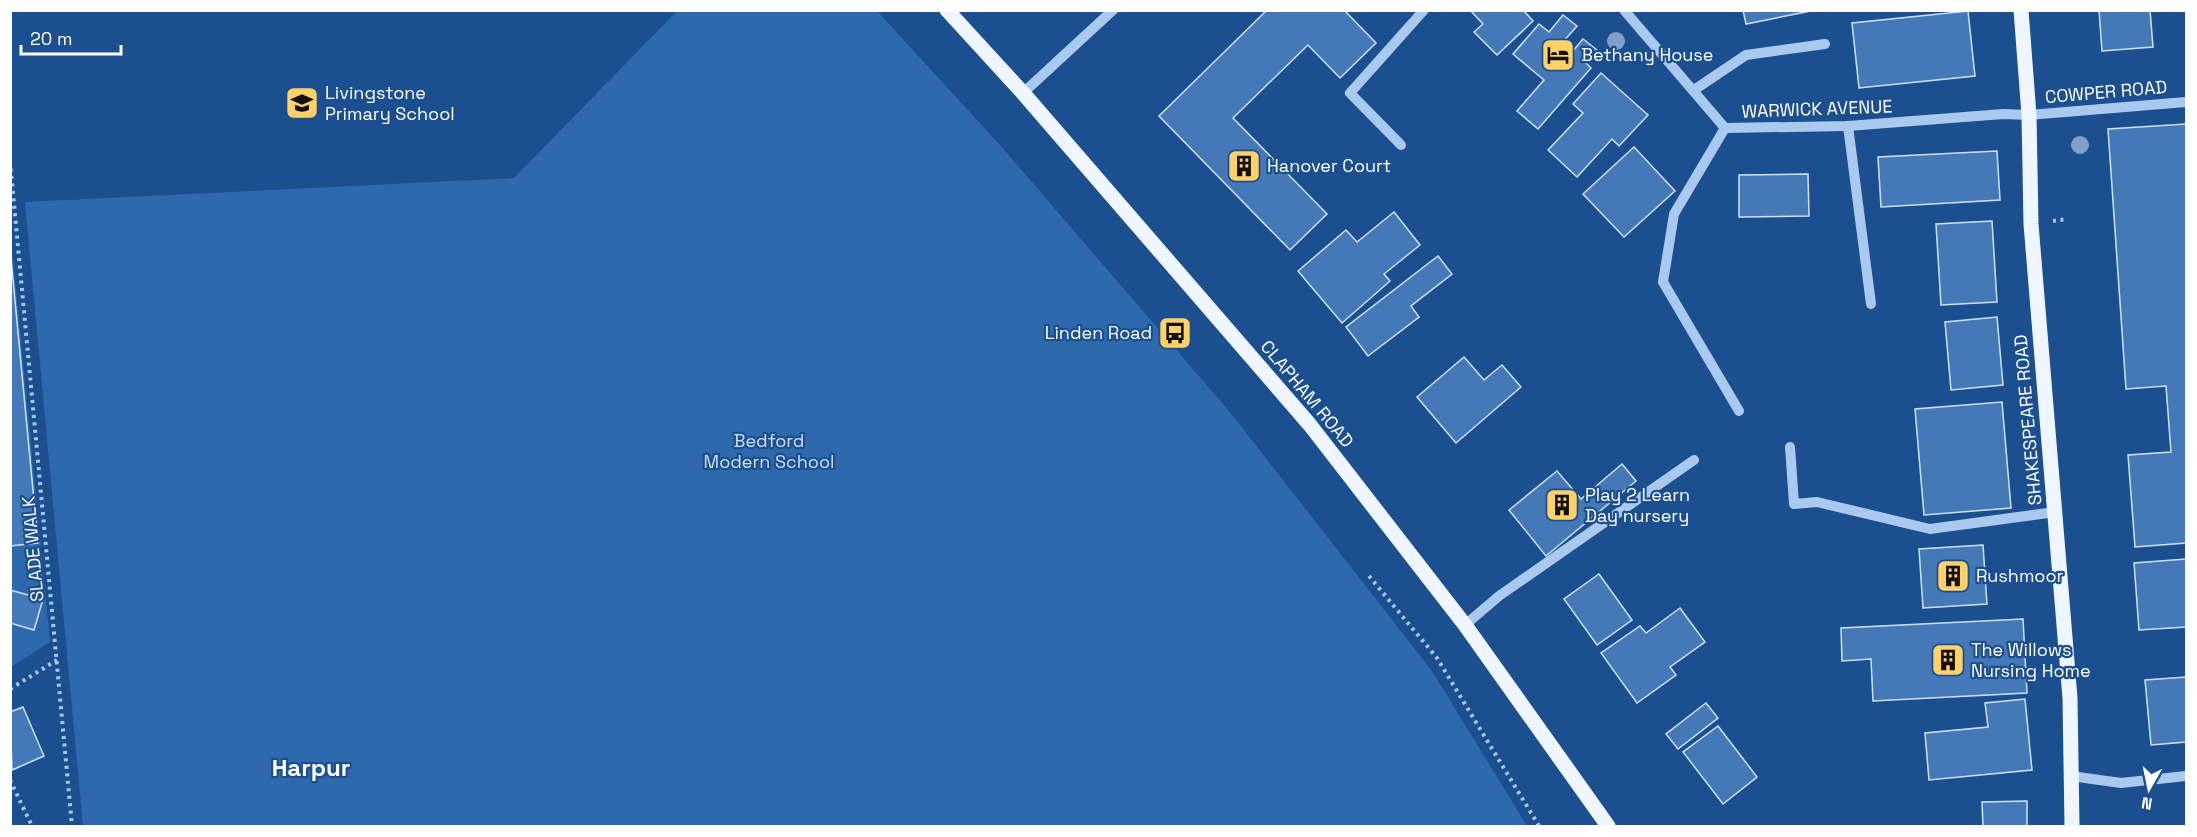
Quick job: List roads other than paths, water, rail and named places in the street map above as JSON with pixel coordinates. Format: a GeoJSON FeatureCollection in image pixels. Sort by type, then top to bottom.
{"type":"FeatureCollection","features":[{"type":"Feature","properties":{"kind":"main road","name":"CLAPHAM ROAD"},"geometry":{"type":"LineString","coordinates":[[947,10],[1023,93],[1310,425],[1465,625],[1608,826]]}},
{"type":"Feature","properties":{"kind":"main road","name":"SHAKESPEARE ROAD"},"geometry":{"type":"LineString","coordinates":[[2021,10],[2029,115],[2031,224],[2070,698],[2072,826]]}},
{"type":"Feature","properties":{"kind":"street"},"geometry":{"type":"LineString","coordinates":[[1023,93],[1113,10]]}},
{"type":"Feature","properties":{"kind":"street"},"geometry":{"type":"LineString","coordinates":[[1401,145],[1350,93],[1424,10]]}},
{"type":"Feature","properties":{"kind":"street","name":"WARWICK AVENUE"},"geometry":{"type":"LineString","coordinates":[[1624,10],[1725,128],[1848,126],[2002,114],[2029,115]]}},
{"type":"Feature","properties":{"kind":"street"},"geometry":{"type":"LineString","coordinates":[[1694,90],[1746,55],[1825,44]]}},
{"type":"Feature","properties":{"kind":"street","name":"COWPER ROAD"},"geometry":{"type":"LineString","coordinates":[[2029,115],[2187,102]]}},
{"type":"Feature","properties":{"kind":"street"},"geometry":{"type":"LineString","coordinates":[[1848,126],[1871,304]]}},
{"type":"Feature","properties":{"kind":"street"},"geometry":{"type":"LineString","coordinates":[[1725,128],[1674,214],[1663,282],[1739,411]]}},
{"type":"Feature","properties":{"kind":"street"},"geometry":{"type":"LineString","coordinates":[[1790,447],[1794,504],[1817,502],[1930,529],[2055,512]]}},
{"type":"Feature","properties":{"kind":"street"},"geometry":{"type":"LineString","coordinates":[[1465,625],[1499,596],[1694,460]]}},
{"type":"Feature","properties":{"kind":"street"},"geometry":{"type":"LineString","coordinates":[[2071,776],[2121,783],[2187,776]]}},
{"type":"Feature","properties":{"kind":"place","name":"Bethany House"},"geometry":{"type":"Point","coordinates":[1558,55]}},
{"type":"Feature","properties":{"kind":"place","name":"Livingstone Primary School"},"geometry":{"type":"Point","coordinates":[302,103]}},
{"type":"Feature","properties":{"kind":"place","name":"Hanover Court"},"geometry":{"type":"Point","coordinates":[1244,166]}},
{"type":"Feature","properties":{"kind":"place","name":"Linden Road"},"geometry":{"type":"Point","coordinates":[1175,333]}},
{"type":"Feature","properties":{"kind":"place","name":"Play 2 Learn Day nursery"},"geometry":{"type":"Point","coordinates":[1562,505]}},
{"type":"Feature","properties":{"kind":"place","name":"Rushmoor"},"geometry":{"type":"Point","coordinates":[1953,576]}},
{"type":"Feature","properties":{"kind":"place","name":"The Willows Nursing Home"},"geometry":{"type":"Point","coordinates":[1948,660]}},
{"type":"Feature","properties":{"kind":"district","name":"Harpur"},"geometry":{"type":"Point","coordinates":[311,768]}},
{"type":"Feature","properties":{"kind":"park label","name":"Bedford Modern School"},"geometry":{"type":"Point","coordinates":[769,451]}}]}
